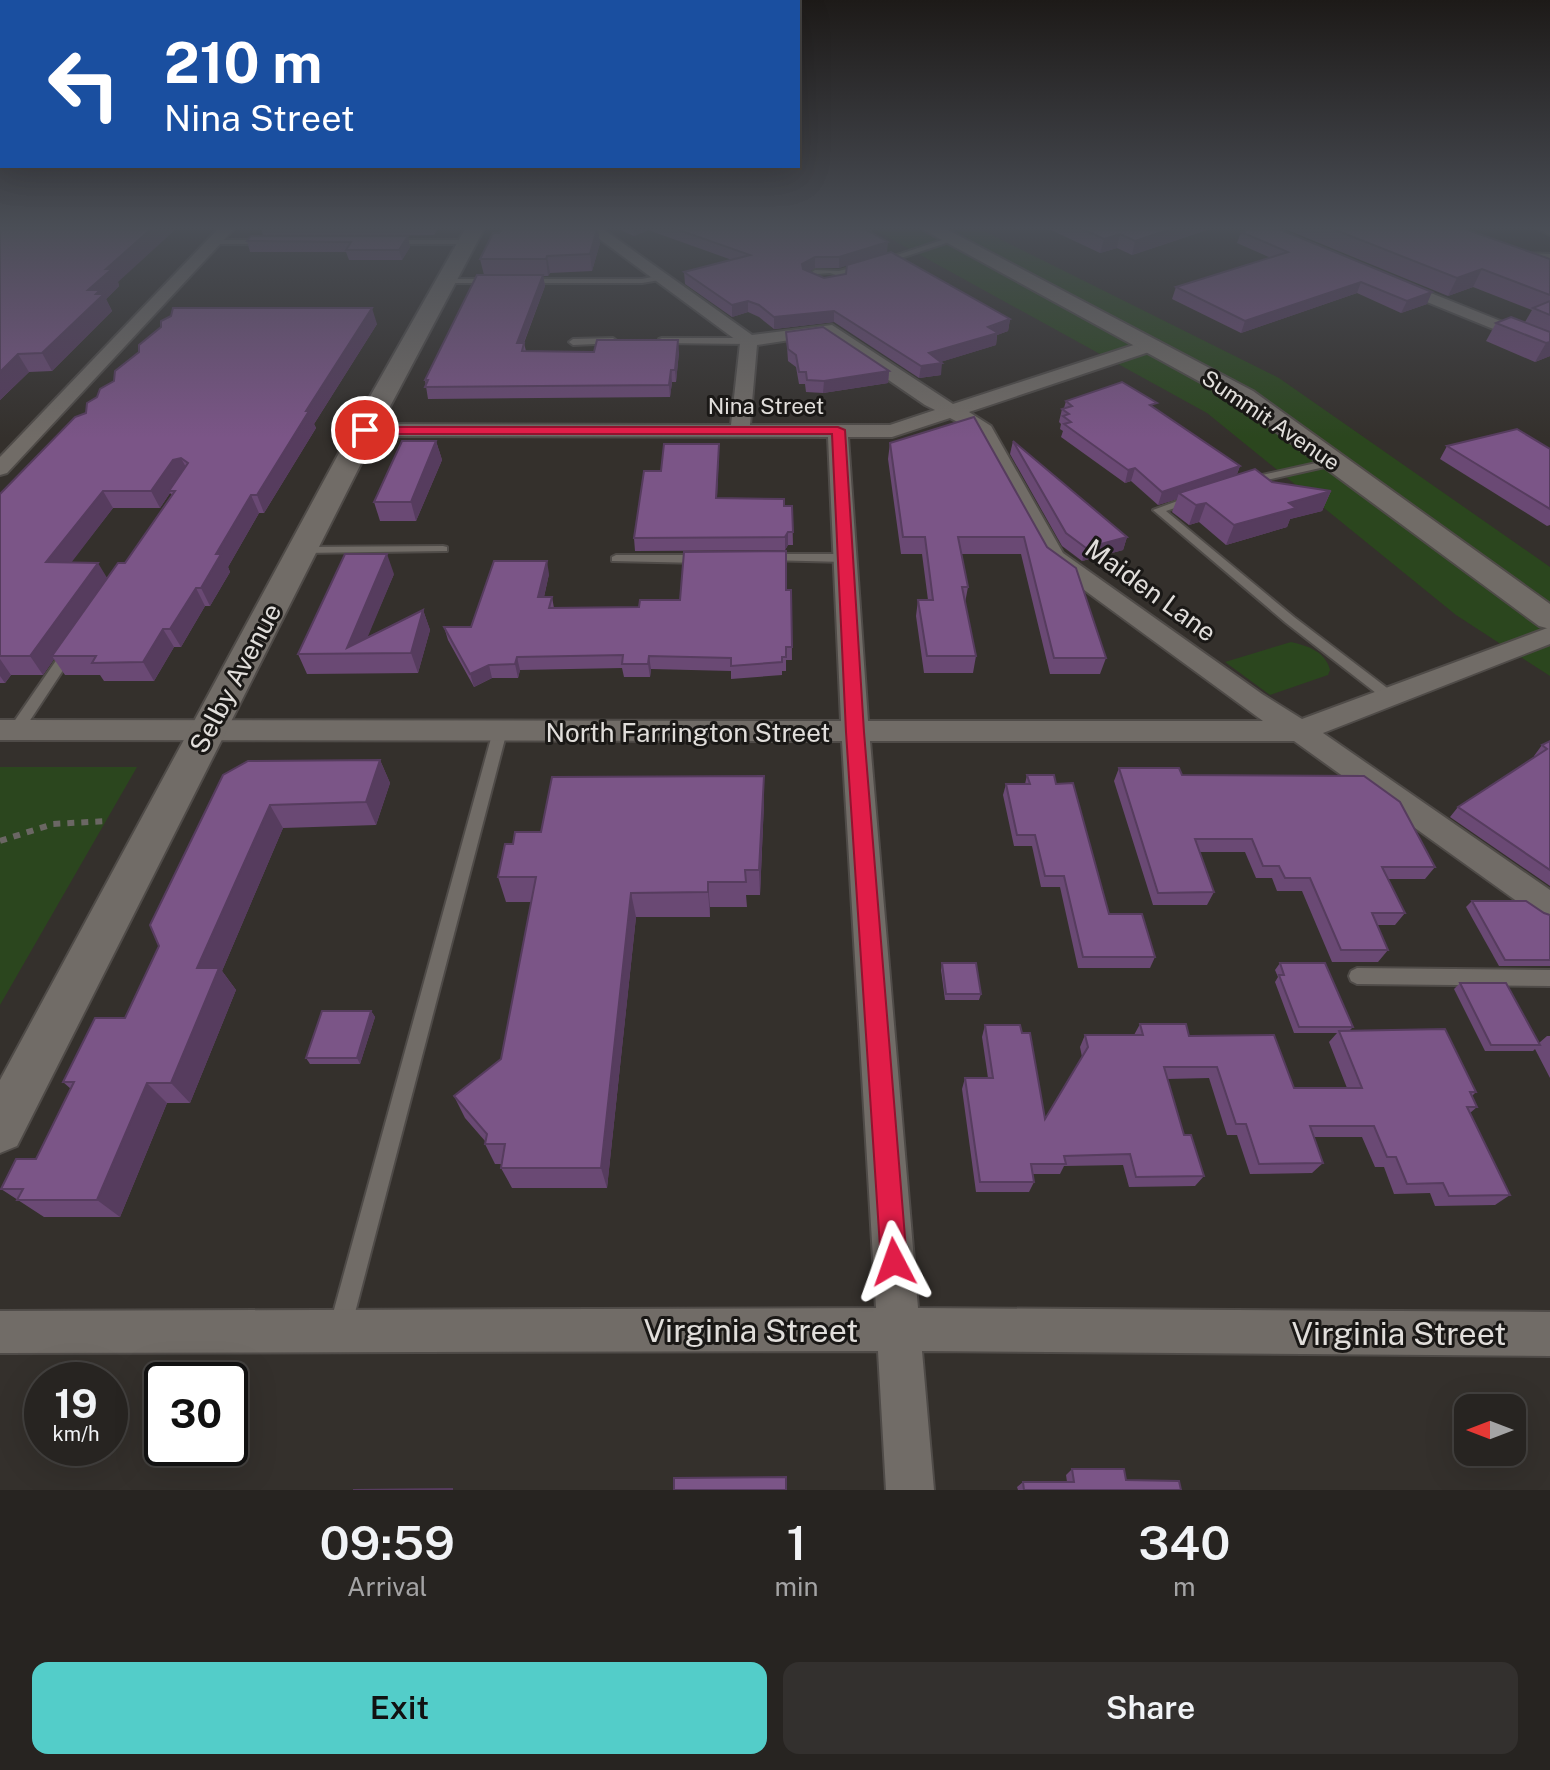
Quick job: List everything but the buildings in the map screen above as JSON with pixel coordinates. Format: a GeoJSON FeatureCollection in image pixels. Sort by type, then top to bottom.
{"type":"FeatureCollection","features":[{"type":"Feature","properties":{"kind":"street"},"geometry":{"type":"LineString","coordinates":[[0,469],[162,299]]}},
{"type":"Feature","properties":{"kind":"street","name":"Selby Avenue"},"geometry":{"type":"LineString","coordinates":[[0,1129],[436,299]]}},
{"type":"Feature","properties":{"kind":"street"},"geometry":{"type":"LineString","coordinates":[[691,299],[749,341],[740,430]]}},
{"type":"Feature","properties":{"kind":"street","name":"Summit Avenue"},"geometry":{"type":"LineString","coordinates":[[1063,299],[1248,399],[1550,619]]}},
{"type":"Feature","properties":{"kind":"street"},"geometry":{"type":"LineString","coordinates":[[1432,299],[1550,347]]}},
{"type":"Feature","properties":{"kind":"street"},"geometry":{"type":"LineString","coordinates":[[1476,299],[1550,328]]}},
{"type":"Feature","properties":{"kind":"street","name":"Maiden Lane"},"geometry":{"type":"LineString","coordinates":[[749,341],[826,329],[952,412],[981,426],[1054,557],[1252,701],[1300,731],[1550,907]]}},
{"type":"Feature","properties":{"kind":"street","name":"Nina Street"},"geometry":{"type":"LineString","coordinates":[[365,430],[892,431],[1152,345]]}},
{"type":"Feature","properties":{"kind":"street"},"geometry":{"type":"LineString","coordinates":[[838,430],[855,732],[910,1490]]}},
{"type":"Feature","properties":{"kind":"street","name":"North Farrington Street"},"geometry":{"type":"LineString","coordinates":[[8,730],[1300,731],[1550,635]]}},
{"type":"Feature","properties":{"kind":"street","name":"Virginia Street"},"geometry":{"type":"LineString","coordinates":[[0,1332],[899,1329],[1550,1334]]}},
{"type":"Feature","properties":{"kind":"lane"},"geometry":{"type":"LineString","coordinates":[[573,342],[621,341]]}},
{"type":"Feature","properties":{"kind":"lane"},"geometry":{"type":"LineString","coordinates":[[653,341],[749,341]]}},
{"type":"Feature","properties":{"kind":"lane"},"geometry":{"type":"LineString","coordinates":[[1238,485],[1334,462]]}},
{"type":"Feature","properties":{"kind":"lane"},"geometry":{"type":"LineString","coordinates":[[1198,497],[1158,510],[1290,620],[1390,697]]}},
{"type":"Feature","properties":{"kind":"lane"},"geometry":{"type":"LineString","coordinates":[[302,550],[443,549]]}},
{"type":"Feature","properties":{"kind":"lane"},"geometry":{"type":"LineString","coordinates":[[759,558],[845,558]]}},
{"type":"Feature","properties":{"kind":"lane"},"geometry":{"type":"LineString","coordinates":[[616,559],[711,559]]}},
{"type":"Feature","properties":{"kind":"lane"},"geometry":{"type":"LineString","coordinates":[[8,730],[82,634]]}},
{"type":"Feature","properties":{"kind":"lane"},"geometry":{"type":"LineString","coordinates":[[339,1332],[500,731]]}},
{"type":"Feature","properties":{"kind":"lane"},"geometry":{"type":"LineString","coordinates":[[1357,976],[1550,978]]}},
{"type":"Feature","properties":{"kind":"path"},"geometry":{"type":"LineString","coordinates":[[0,841],[44,825],[74,820],[109,821]]}},
{"type":"Feature","properties":{"kind":"green space"},"geometry":{"type":"Polygon","coordinates":[[[999,299],[1120,299],[1279,378],[1550,567],[1550,676],[1456,615],[1207,413],[999,299]]]}},
{"type":"Feature","properties":{"kind":"green space"},"geometry":{"type":"Polygon","coordinates":[[[1291,642],[1320,654],[1328,664],[1328,675],[1270,695],[1225,662],[1291,642]]]}},
{"type":"Feature","properties":{"kind":"green space"},"geometry":{"type":"Polygon","coordinates":[[[0,767],[137,767],[0,1005],[0,767]]]}},
{"type":"Feature","properties":{"kind":"route"},"geometry":{"type":"LineString","coordinates":[[365,430],[838,430],[855,732],[894,1262]]}}]}
